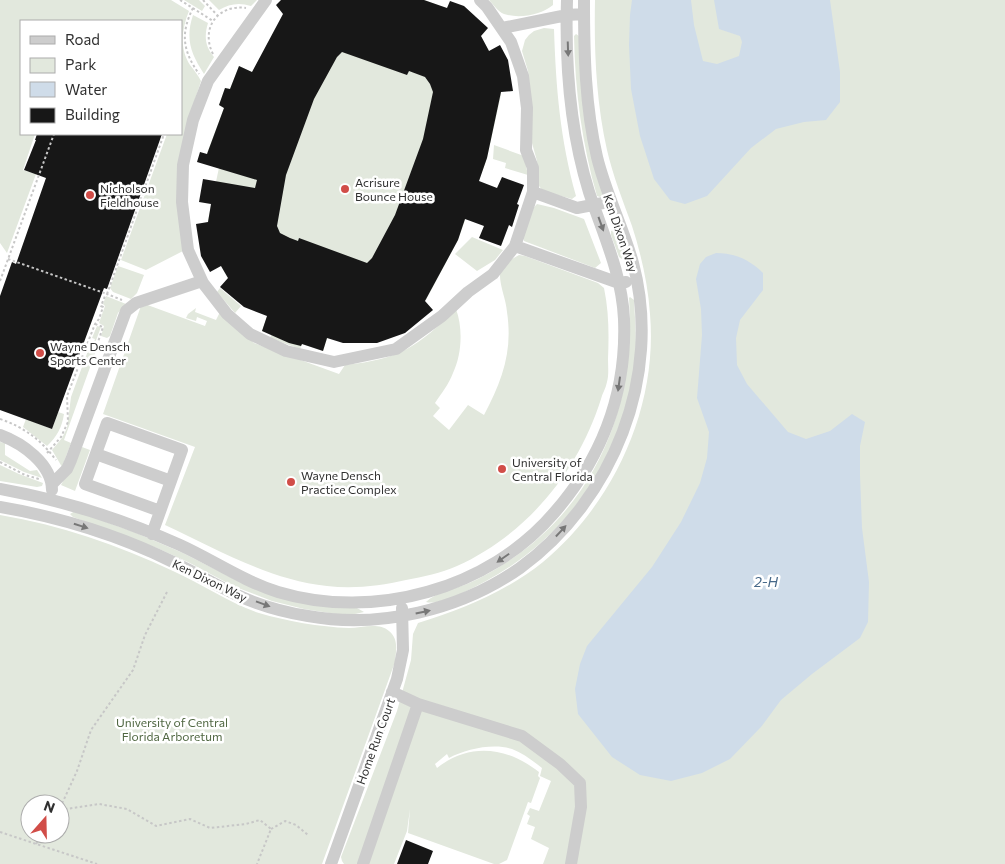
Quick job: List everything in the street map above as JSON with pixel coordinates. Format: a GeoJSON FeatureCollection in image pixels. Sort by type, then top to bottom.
{"type":"FeatureCollection","features":[{"type":"Feature","properties":{"kind":"street"},"geometry":{"type":"LineString","coordinates":[[266,0],[208,82],[193,120],[183,165],[182,202],[188,250],[203,283],[227,314],[250,334],[286,351],[334,362],[396,349],[442,316],[468,292],[492,274],[514,246],[533,192],[533,168],[526,150],[527,108],[523,76],[511,42],[488,7],[480,0]]}},
{"type":"Feature","properties":{"kind":"street","name":"Ken Dixon Way"},"geometry":{"type":"LineString","coordinates":[[0,489],[52,500],[114,518],[181,546],[251,582],[279,592],[337,602],[372,602],[400,598],[441,588],[466,579],[493,565],[522,544],[550,519],[572,492],[592,460],[607,429],[618,391],[623,355],[624,318],[619,283],[613,258],[594,205],[578,150],[572,116],[567,0]]}},
{"type":"Feature","properties":{"kind":"street","name":"Ken Dixon Way"},"geometry":{"type":"LineString","coordinates":[[0,507],[48,517],[107,535],[172,562],[238,595],[275,609],[310,617],[368,620],[403,616],[433,609],[490,586],[532,559],[575,516],[592,494],[609,466],[622,438],[631,411],[641,351],[641,321],[633,263],[597,157],[590,119],[586,78],[584,0]]}},
{"type":"Feature","properties":{"kind":"street"},"geometry":{"type":"LineString","coordinates":[[502,28],[567,14],[584,14]]}},
{"type":"Feature","properties":{"kind":"street"},"geometry":{"type":"LineString","coordinates":[[533,192],[577,208],[611,201]]}},
{"type":"Feature","properties":{"kind":"street"},"geometry":{"type":"LineString","coordinates":[[514,246],[619,283],[636,280]]}},
{"type":"Feature","properties":{"kind":"street"},"geometry":{"type":"LineString","coordinates":[[47,482],[67,469],[126,311],[136,303],[199,282],[203,283]]}},
{"type":"Feature","properties":{"kind":"street"},"geometry":{"type":"LineString","coordinates":[[152,534],[182,450],[107,423],[85,484],[160,511]]}},
{"type":"Feature","properties":{"kind":"street"},"geometry":{"type":"LineString","coordinates":[[0,435],[11,439],[40,461],[52,500],[48,517]]}},
{"type":"Feature","properties":{"kind":"street"},"geometry":{"type":"LineString","coordinates":[[96,454],[171,481]]}},
{"type":"Feature","properties":{"kind":"street","name":"Home Run Court"},"geometry":{"type":"LineString","coordinates":[[330,864],[392,692],[404,650],[403,616],[400,598]]}},
{"type":"Feature","properties":{"kind":"street"},"geometry":{"type":"LineString","coordinates":[[392,692],[418,704],[522,736],[560,764],[580,783],[581,807],[571,864]]}},
{"type":"Feature","properties":{"kind":"street"},"geometry":{"type":"LineString","coordinates":[[363,864],[418,704]]}},
{"type":"Feature","properties":{"kind":"path"},"geometry":{"type":"LineString","coordinates":[[180,0],[213,21]]}},
{"type":"Feature","properties":{"kind":"path"},"geometry":{"type":"LineString","coordinates":[[203,0],[218,16]]}},
{"type":"Feature","properties":{"kind":"path"},"geometry":{"type":"LineString","coordinates":[[220,63],[212,53],[208,42],[208,31],[213,21],[226,9],[237,7],[258,12]]}},
{"type":"Feature","properties":{"kind":"path"},"geometry":{"type":"LineString","coordinates":[[193,8],[186,22],[185,49],[190,61],[199,74],[208,82]]}},
{"type":"Feature","properties":{"kind":"path"},"geometry":{"type":"LineString","coordinates":[[0,281],[54,135]]}},
{"type":"Feature","properties":{"kind":"path"},"geometry":{"type":"LineString","coordinates":[[40,461],[61,437],[68,422],[67,396],[95,324],[99,319],[103,307],[101,306],[107,294],[164,135]]}},
{"type":"Feature","properties":{"kind":"path"},"geometry":{"type":"LineString","coordinates":[[8,259],[107,294],[132,306]]}},
{"type":"Feature","properties":{"kind":"path"},"geometry":{"type":"LineString","coordinates":[[95,324],[104,327],[98,342]]}},
{"type":"Feature","properties":{"kind":"path"},"geometry":{"type":"LineString","coordinates":[[0,419],[15,424],[28,432],[41,442],[56,460]]}},
{"type":"Feature","properties":{"kind":"path"},"geometry":{"type":"LineString","coordinates":[[0,462],[25,475],[47,482]]}},
{"type":"Feature","properties":{"kind":"path"},"geometry":{"type":"LineString","coordinates":[[67,794],[78,771],[92,730],[133,670],[145,635],[167,592]]}},
{"type":"Feature","properties":{"kind":"path"},"geometry":{"type":"LineString","coordinates":[[70,808],[99,804],[127,809],[156,826],[190,818],[210,828],[246,824],[260,820],[271,829]]}},
{"type":"Feature","properties":{"kind":"path"},"geometry":{"type":"LineString","coordinates":[[257,864],[271,829],[284,822],[296,826],[308,835]]}},
{"type":"Feature","properties":{"kind":"path"},"geometry":{"type":"LineString","coordinates":[[0,832],[20,839]]}},
{"type":"Feature","properties":{"kind":"path"},"geometry":{"type":"LineString","coordinates":[[36,844],[97,864]]}},
{"type":"Feature","properties":{"kind":"green space"},"geometry":{"type":"Polygon","coordinates":[[[0,0],[171,0],[189,11],[183,31],[184,52],[201,81],[187,124],[183,251],[146,270],[121,260],[167,135],[182,135],[182,20],[20,20],[20,135],[35,135],[23,170],[36,174],[7,253],[0,243],[0,0]]]}},
{"type":"Feature","properties":{"kind":"green space"},"geometry":{"type":"Polygon","coordinates":[[[184,0],[199,0],[205,6],[202,11],[184,0]]]}},
{"type":"Feature","properties":{"kind":"green space"},"geometry":{"type":"Polygon","coordinates":[[[209,0],[257,0],[251,6],[234,4],[219,10],[209,0]]]}},
{"type":"Feature","properties":{"kind":"green space","name":"Acrisure Bounce House"},"geometry":{"type":"Polygon","coordinates":[[[299,0],[424,0],[446,8],[481,37],[497,64],[501,95],[487,158],[458,240],[426,300],[403,320],[331,327],[323,351],[302,344],[300,349],[270,338],[272,333],[262,331],[271,305],[251,298],[227,277],[213,251],[208,220],[221,158],[207,153],[224,108],[219,105],[225,88],[230,89],[239,66],[252,72],[299,0]]]}},
{"type":"Feature","properties":{"kind":"green space"},"geometry":{"type":"Polygon","coordinates":[[[489,0],[553,0],[553,5],[536,14],[516,16],[502,13],[489,0]]]}},
{"type":"Feature","properties":{"kind":"green space"},"geometry":{"type":"Polygon","coordinates":[[[595,0],[1005,0],[1005,864],[543,864],[549,848],[531,839],[535,827],[527,824],[530,816],[527,814],[530,808],[539,811],[551,781],[540,776],[542,768],[524,755],[505,747],[471,750],[449,758],[447,754],[435,764],[437,768],[462,754],[488,751],[514,757],[539,772],[538,776],[540,778],[531,803],[528,802],[507,860],[494,864],[408,833],[410,809],[407,831],[394,864],[344,864],[342,861],[341,857],[397,711],[411,660],[413,634],[418,623],[451,612],[499,591],[543,562],[568,538],[591,511],[610,482],[626,451],[638,418],[647,384],[651,349],[649,303],[638,247],[612,169],[603,131],[596,75],[595,0]]]}},
{"type":"Feature","properties":{"kind":"green space"},"geometry":{"type":"Polygon","coordinates":[[[193,15],[208,23],[206,41],[214,57],[204,74],[191,46],[190,32],[193,15]]]}},
{"type":"Feature","properties":{"kind":"green space"},"geometry":{"type":"Polygon","coordinates":[[[544,28],[554,29],[560,113],[566,154],[576,196],[572,199],[543,191],[539,186],[537,161],[532,143],[528,71],[522,51],[525,40],[529,35],[534,31],[544,28]]]}},
{"type":"Feature","properties":{"kind":"green space"},"geometry":{"type":"Polygon","coordinates":[[[576,34],[579,36],[603,195],[600,197],[597,196],[587,157],[580,117],[575,57],[574,36],[576,34]]]}},
{"type":"Feature","properties":{"kind":"green space"},"geometry":{"type":"Polygon","coordinates":[[[494,145],[524,156],[528,175],[505,168],[506,163],[493,159],[494,145]]]}},
{"type":"Feature","properties":{"kind":"green space"},"geometry":{"type":"Polygon","coordinates":[[[537,204],[584,219],[601,263],[595,268],[524,241],[523,238],[534,207],[537,204]]]}},
{"type":"Feature","properties":{"kind":"green space"},"geometry":{"type":"Polygon","coordinates":[[[616,229],[624,256],[622,259],[619,257],[611,235],[611,231],[616,229]]]}},
{"type":"Feature","properties":{"kind":"green space"},"geometry":{"type":"Polygon","coordinates":[[[472,237],[503,250],[495,260],[477,271],[455,254],[472,237]]]}},
{"type":"Feature","properties":{"kind":"green space"},"geometry":{"type":"Polygon","coordinates":[[[519,255],[598,283],[604,288],[608,323],[608,379],[591,426],[579,451],[547,498],[506,537],[482,553],[457,566],[438,573],[386,584],[347,587],[306,583],[244,562],[165,525],[195,447],[103,414],[142,303],[205,326],[207,321],[197,317],[196,321],[186,318],[188,314],[196,308],[195,312],[216,320],[220,312],[254,343],[339,374],[345,365],[380,359],[407,349],[419,342],[456,309],[460,324],[460,349],[456,366],[435,403],[440,408],[433,416],[449,430],[468,405],[484,415],[501,378],[507,353],[508,327],[500,271],[519,255]]]}},
{"type":"Feature","properties":{"kind":"green space"},"geometry":{"type":"Polygon","coordinates":[[[118,266],[144,275],[137,293],[131,299],[113,292],[110,288],[118,266]]]}},
{"type":"Feature","properties":{"kind":"green space"},"geometry":{"type":"Polygon","coordinates":[[[220,288],[241,306],[235,313],[217,292],[220,288]]]}},
{"type":"Feature","properties":{"kind":"green space"},"geometry":{"type":"Polygon","coordinates":[[[106,296],[126,304],[118,313],[110,336],[107,338],[101,336],[104,326],[99,323],[105,306],[103,304],[106,296]]]}},
{"type":"Feature","properties":{"kind":"green space"},"geometry":{"type":"Polygon","coordinates":[[[630,297],[634,300],[636,345],[629,395],[605,460],[588,489],[567,516],[543,541],[516,562],[486,581],[456,596],[432,603],[426,602],[440,593],[467,584],[507,562],[538,538],[565,511],[587,480],[605,447],[618,412],[626,375],[630,337],[630,297]]]}},
{"type":"Feature","properties":{"kind":"green space"},"geometry":{"type":"Polygon","coordinates":[[[97,326],[101,327],[95,343],[98,345],[64,440],[71,443],[62,467],[52,450],[62,438],[67,428],[71,397],[89,348],[91,348],[95,339],[92,338],[97,326]]]}},
{"type":"Feature","properties":{"kind":"green space"},"geometry":{"type":"Polygon","coordinates":[[[58,412],[64,414],[62,423],[59,432],[47,446],[23,427],[26,419],[52,429],[58,412]]]}},
{"type":"Feature","properties":{"kind":"green space"},"geometry":{"type":"Polygon","coordinates":[[[0,442],[5,443],[5,455],[30,471],[37,470],[42,478],[24,472],[0,460],[0,442]]]}},
{"type":"Feature","properties":{"kind":"green space"},"geometry":{"type":"Polygon","coordinates":[[[82,447],[90,450],[75,491],[61,485],[82,447]]]}},
{"type":"Feature","properties":{"kind":"green space"},"geometry":{"type":"Polygon","coordinates":[[[0,465],[43,483],[42,486],[37,487],[0,481],[0,465]]]}},
{"type":"Feature","properties":{"kind":"green space"},"geometry":{"type":"Polygon","coordinates":[[[75,511],[134,532],[183,553],[238,581],[357,608],[364,612],[336,614],[272,601],[233,586],[157,548],[73,517],[70,514],[75,511]]]}},
{"type":"Feature","properties":{"kind":"green space","name":"University of Central Florida Arboretum"},"geometry":{"type":"Polygon","coordinates":[[[0,515],[45,524],[110,544],[184,576],[237,604],[259,613],[292,621],[326,626],[349,628],[380,627],[385,628],[392,634],[396,645],[395,662],[322,864],[0,864],[0,515]]]}},
{"type":"Feature","properties":{"kind":"water"},"geometry":{"type":"Polygon","coordinates":[[[632,0],[691,0],[694,25],[703,61],[717,64],[739,56],[742,42],[740,36],[719,29],[714,0],[830,0],[840,72],[840,102],[826,120],[804,122],[776,129],[751,148],[707,196],[685,204],[670,200],[654,179],[640,136],[631,89],[629,45],[632,0]]]}},
{"type":"Feature","properties":{"kind":"water","name":"2-H"},"geometry":{"type":"Polygon","coordinates":[[[716,253],[730,254],[742,258],[753,264],[763,273],[763,290],[740,320],[736,338],[737,365],[747,384],[788,432],[806,439],[830,431],[852,414],[865,422],[860,446],[860,475],[862,528],[869,582],[868,622],[860,638],[781,700],[761,727],[730,759],[702,773],[671,781],[640,775],[612,757],[578,714],[575,689],[580,664],[587,646],[652,567],[681,522],[700,483],[707,458],[709,432],[697,398],[702,335],[701,309],[696,279],[700,264],[706,257],[716,253]]]}},
{"type":"Feature","properties":{"kind":"building","name":"Acrisure Bounce House"},"geometry":{"type":"Polygon","coordinates":[[[281,0],[424,0],[447,8],[450,1],[464,6],[488,28],[481,36],[489,51],[500,45],[508,60],[513,91],[501,92],[487,158],[479,181],[497,188],[502,177],[524,185],[517,204],[519,205],[512,227],[509,225],[501,246],[479,238],[484,226],[465,219],[458,240],[425,301],[433,310],[405,333],[377,343],[343,343],[327,338],[323,351],[302,344],[301,346],[289,343],[262,331],[267,316],[244,307],[220,287],[228,278],[221,266],[210,272],[201,256],[196,224],[208,222],[211,204],[199,202],[203,179],[255,188],[257,180],[197,162],[200,152],[207,154],[224,108],[219,105],[225,88],[230,89],[239,66],[252,72],[283,14],[276,5],[281,0]],[[342,52],[337,57],[314,99],[286,175],[277,226],[280,233],[298,241],[299,238],[367,263],[372,258],[395,215],[423,139],[433,92],[425,77],[409,71],[407,75],[342,52]]]}},
{"type":"Feature","properties":{"kind":"building"},"geometry":{"type":"Polygon","coordinates":[[[37,135],[162,135],[107,289],[104,288],[52,429],[0,410],[0,296],[12,262],[16,264],[46,178],[24,170],[37,135]]]}},
{"type":"Feature","properties":{"kind":"building"},"geometry":{"type":"Polygon","coordinates":[[[406,840],[433,851],[428,864],[397,864],[406,840]]]}},
{"type":"Feature","properties":{"kind":"place","name":"Acrisure Bounce House"},"geometry":{"type":"Point","coordinates":[345,189]}},
{"type":"Feature","properties":{"kind":"place","name":"Nicholson Fieldhouse"},"geometry":{"type":"Point","coordinates":[90,195]}},
{"type":"Feature","properties":{"kind":"place","name":"Wayne Densch Sports Center"},"geometry":{"type":"Point","coordinates":[40,353]}},
{"type":"Feature","properties":{"kind":"place","name":"University of Central Florida"},"geometry":{"type":"Point","coordinates":[502,469]}},
{"type":"Feature","properties":{"kind":"place","name":"Wayne Densch Practice Complex"},"geometry":{"type":"Point","coordinates":[291,482]}}]}
